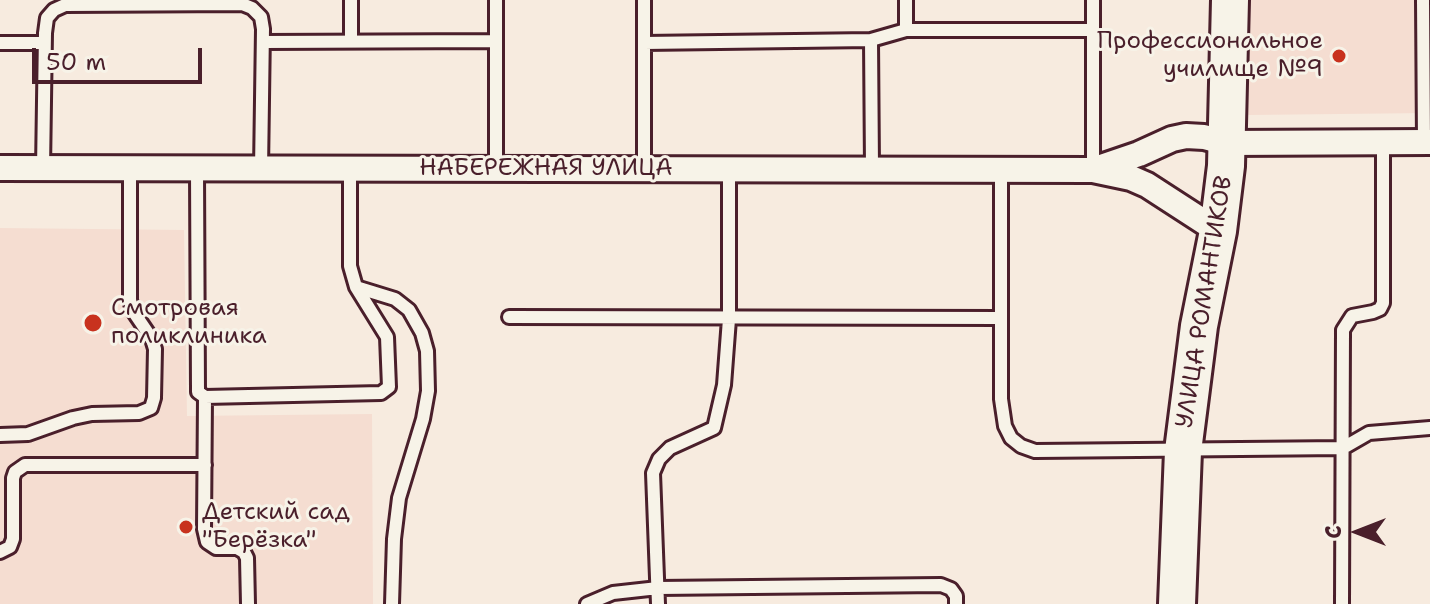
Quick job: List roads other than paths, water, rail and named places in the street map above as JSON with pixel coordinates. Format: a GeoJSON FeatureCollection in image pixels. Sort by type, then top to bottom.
{"type":"FeatureCollection","features":[{"type":"Feature","properties":{"kind":"street","name":"УЛИЦА РОМАНТИКОВ"},"geometry":{"type":"LineString","coordinates":[[1177,604],[1183,451],[1199,326],[1218,231],[1227,143],[1230,0]]}},
{"type":"Feature","properties":{"kind":"street","name":"НАБЕРЕЖНАЯ УЛИЦА"},"geometry":{"type":"LineString","coordinates":[[1093,170],[1128,159],[1172,139],[1204,137],[1227,143],[1427,142]]}},
{"type":"Feature","properties":{"kind":"street","name":"НАБЕРЕЖНАЯ УЛИЦА"},"geometry":{"type":"LineString","coordinates":[[0,168],[1093,170],[1131,178],[1147,185],[1218,231]]}},
{"type":"Feature","properties":{"kind":"lane"},"geometry":{"type":"LineString","coordinates":[[351,0],[351,41]]}},
{"type":"Feature","properties":{"kind":"lane"},"geometry":{"type":"LineString","coordinates":[[496,0],[496,169]]}},
{"type":"Feature","properties":{"kind":"lane"},"geometry":{"type":"LineString","coordinates":[[644,0],[644,168]]}},
{"type":"Feature","properties":{"kind":"lane"},"geometry":{"type":"LineString","coordinates":[[906,0],[906,30]]}},
{"type":"Feature","properties":{"kind":"lane"},"geometry":{"type":"LineString","coordinates":[[1093,0],[1093,170]]}},
{"type":"Feature","properties":{"kind":"lane"},"geometry":{"type":"LineString","coordinates":[[1423,0],[1427,142]]}},
{"type":"Feature","properties":{"kind":"lane"},"geometry":{"type":"LineString","coordinates":[[43,169],[47,18],[65,5],[188,2],[242,4],[261,17],[261,170]]}},
{"type":"Feature","properties":{"kind":"lane"},"geometry":{"type":"LineString","coordinates":[[644,43],[871,40],[906,30],[1093,30]]}},
{"type":"Feature","properties":{"kind":"lane"},"geometry":{"type":"LineString","coordinates":[[871,40],[872,168]]}},
{"type":"Feature","properties":{"kind":"lane"},"geometry":{"type":"LineString","coordinates":[[263,42],[495,41]]}},
{"type":"Feature","properties":{"kind":"lane"},"geometry":{"type":"LineString","coordinates":[[0,43],[44,43]]}},
{"type":"Feature","properties":{"kind":"lane"},"geometry":{"type":"LineString","coordinates":[[1342,604],[1343,330],[1352,316],[1373,312],[1380,309],[1383,303],[1383,142]]}},
{"type":"Feature","properties":{"kind":"lane"},"geometry":{"type":"LineString","coordinates":[[658,604],[653,473],[659,459],[670,448],[714,428],[724,385],[729,319],[729,168]]}},
{"type":"Feature","properties":{"kind":"lane"},"geometry":{"type":"LineString","coordinates":[[0,435],[28,434],[92,414],[139,413],[151,408],[155,349],[152,339],[138,322],[130,300],[130,169]]}},
{"type":"Feature","properties":{"kind":"lane"},"geometry":{"type":"LineString","coordinates":[[1001,169],[1001,399],[1005,426],[1011,438],[1021,446],[1035,451],[1343,448],[1369,433],[1430,428]]}},
{"type":"Feature","properties":{"kind":"lane"},"geometry":{"type":"LineString","coordinates":[[197,170],[198,392],[205,397],[381,393],[389,387],[387,337],[356,287],[350,266],[350,170]]}},
{"type":"Feature","properties":{"kind":"lane"},"geometry":{"type":"LineString","coordinates":[[356,287],[395,299],[409,310],[422,333],[427,351],[428,391],[423,419],[399,498],[392,604]]}},
{"type":"Feature","properties":{"kind":"lane"},"geometry":{"type":"LineString","coordinates":[[509,317],[1001,318]]}},
{"type":"Feature","properties":{"kind":"lane"},"geometry":{"type":"LineString","coordinates":[[205,397],[204,529],[207,542],[216,548],[237,548],[244,552],[247,558],[248,604]]}},
{"type":"Feature","properties":{"kind":"lane"},"geometry":{"type":"LineString","coordinates":[[0,552],[10,547],[13,539],[13,478],[15,472],[25,465],[205,465]]}},
{"type":"Feature","properties":{"kind":"lane"},"geometry":{"type":"LineString","coordinates":[[587,604],[613,593],[658,588],[941,585],[951,589],[956,596],[956,604]]}},
{"type":"Feature","properties":{"kind":"place","name":"Профессиональное училище №9"},"geometry":{"type":"Point","coordinates":[1339,56]}},
{"type":"Feature","properties":{"kind":"place","name":"Смотровая поликлиника"},"geometry":{"type":"Point","coordinates":[93,323]}},
{"type":"Feature","properties":{"kind":"place","name":"Детский сад \"Берёзка\""},"geometry":{"type":"Point","coordinates":[186,527]}}]}
